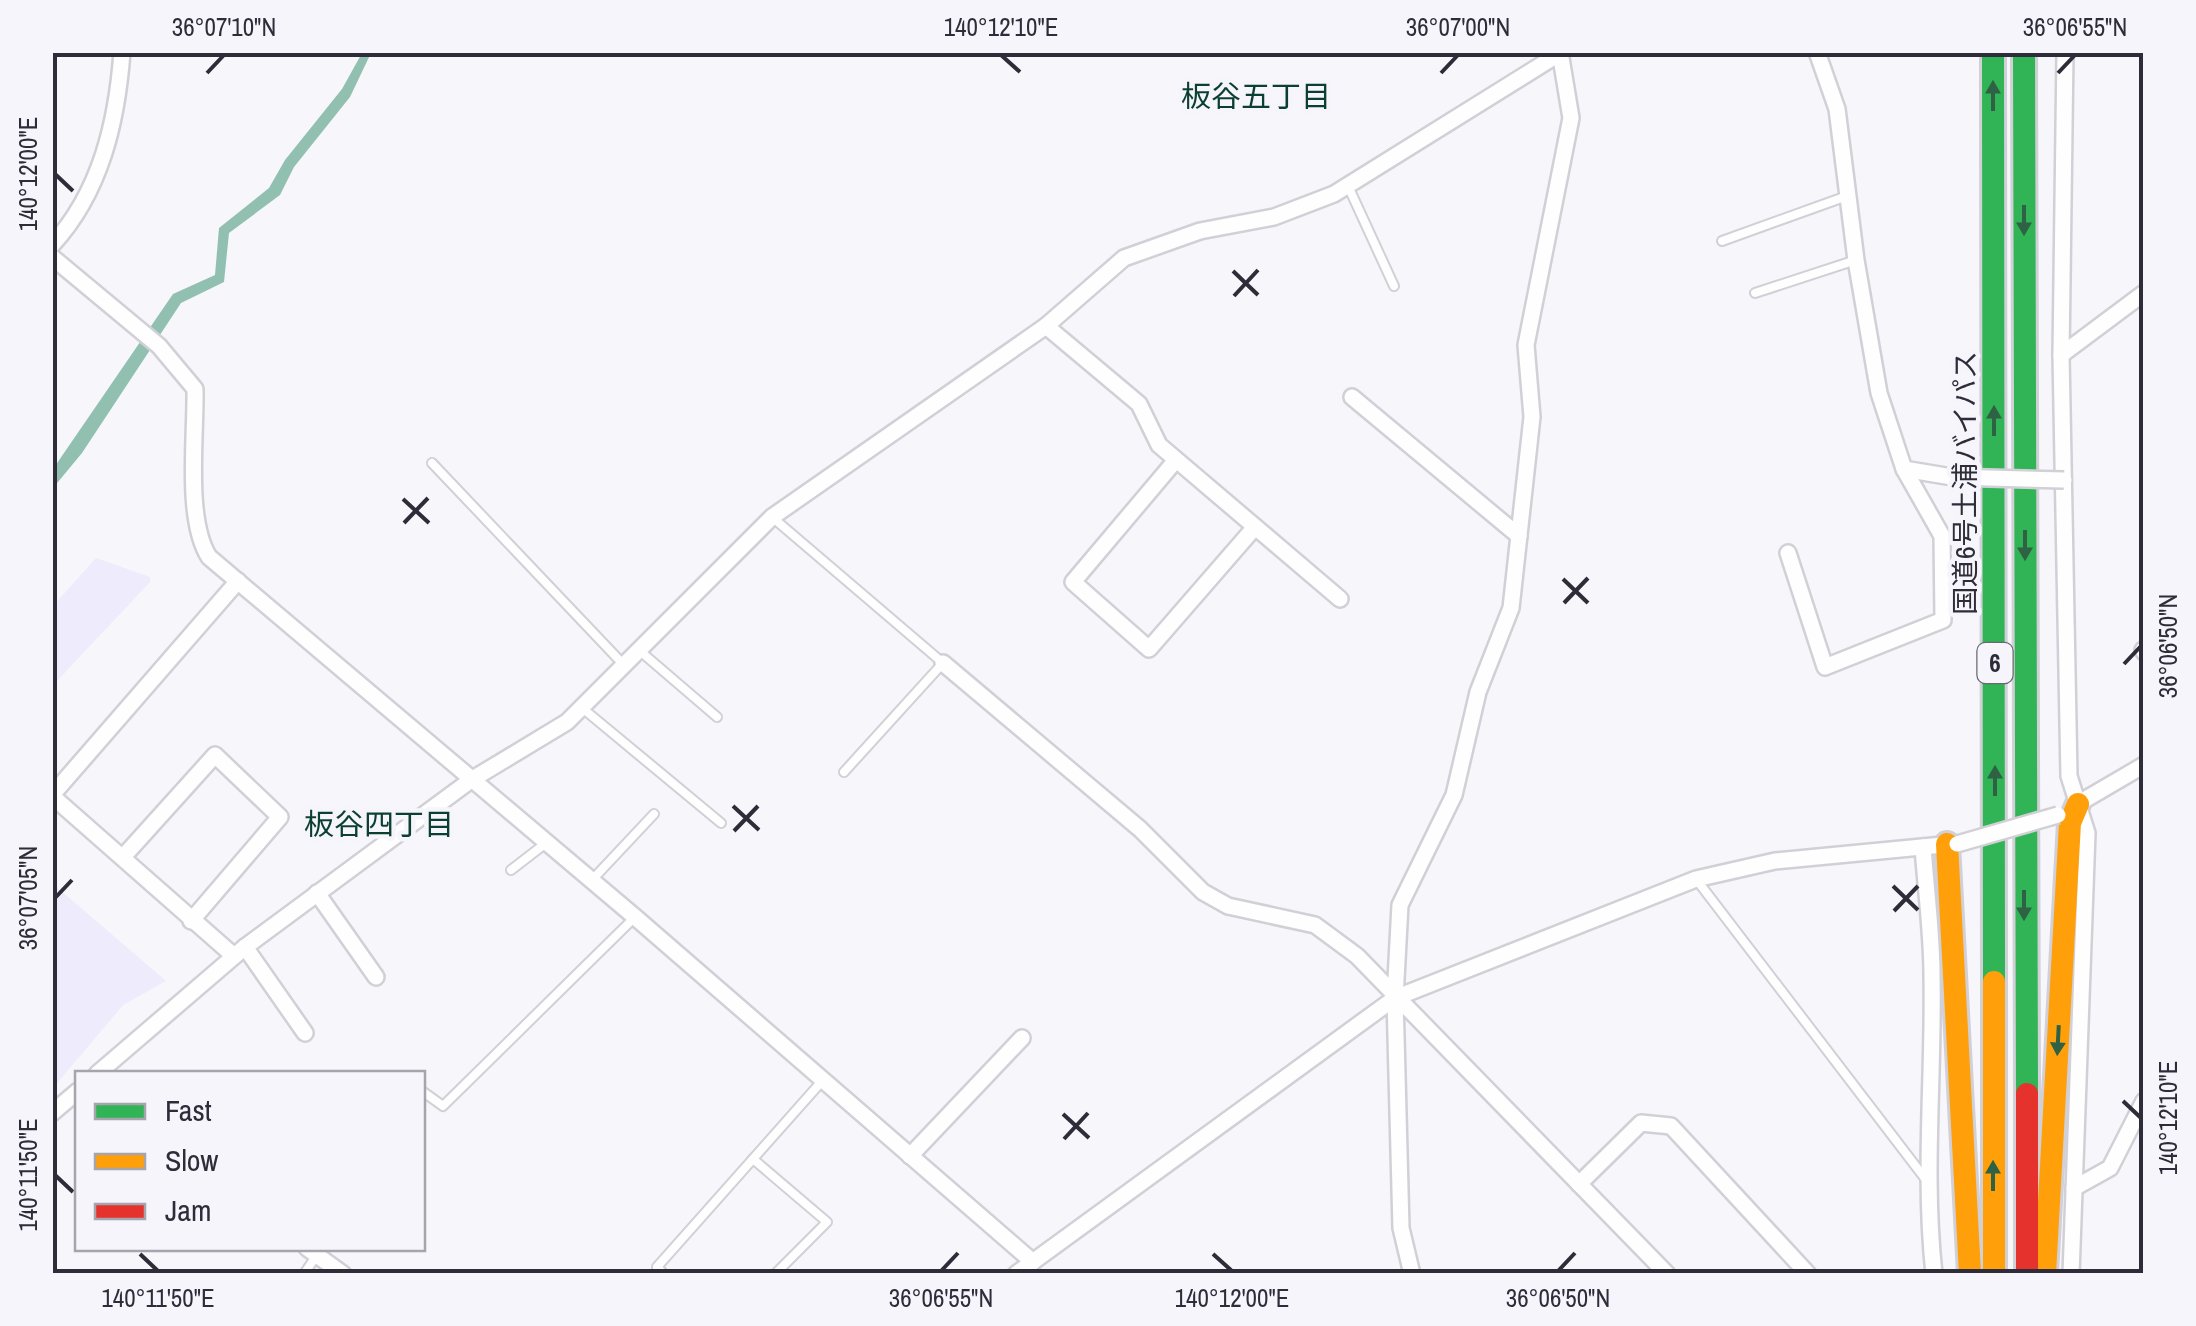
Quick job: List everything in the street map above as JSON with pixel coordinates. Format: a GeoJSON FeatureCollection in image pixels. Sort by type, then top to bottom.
{"type":"FeatureCollection","features":[{"type":"Feature","properties":{"kind":"highway","name":"国道6号土浦バイパス"},"geometry":{"type":"LineString","coordinates":[[1993,52],[1994,1274]]}},
{"type":"Feature","properties":{"kind":"highway","name":"6"},"geometry":{"type":"LineString","coordinates":[[2024,52],[2027,1274]]}},
{"type":"Feature","properties":{"kind":"highway"},"geometry":{"type":"LineString","coordinates":[[2045,1274],[2068,809]]}},
{"type":"Feature","properties":{"kind":"highway"},"geometry":{"type":"LineString","coordinates":[[1952,844],[1970,1274]]}},
{"type":"Feature","properties":{"kind":"street"},"geometry":{"type":"LineString","coordinates":[[52,244],[78,210],[101,163],[117,116],[122,52]]}},
{"type":"Feature","properties":{"kind":"street"},"geometry":{"type":"LineString","coordinates":[[1788,553],[1825,667],[1943,620],[1942,536],[1904,469],[1880,393],[1856,260],[1851,195],[1836,109],[1816,52]]}},
{"type":"Feature","properties":{"kind":"street"},"geometry":{"type":"LineString","coordinates":[[2066,52],[2061,355],[2068,809],[2087,833],[2071,1274]]}},
{"type":"Feature","properties":{"kind":"street"},"geometry":{"type":"LineString","coordinates":[[105,1071],[239,952],[317,893],[472,780],[567,722],[636,648],[772,517],[1046,326],[1124,258],[1200,231],[1274,218],[1348,186],[1561,53],[1571,118],[1526,345],[1532,417],[1511,608],[1478,692],[1454,795],[1400,905],[1394,998],[1401,1228],[1412,1274]]}},
{"type":"Feature","properties":{"kind":"street"},"geometry":{"type":"LineString","coordinates":[[52,258],[144,332],[196,389],[197,538],[209,557],[635,917],[1033,1262]]}},
{"type":"Feature","properties":{"kind":"street"},"geometry":{"type":"LineString","coordinates":[[2061,355],[2144,292]]}},
{"type":"Feature","properties":{"kind":"street"},"geometry":{"type":"LineString","coordinates":[[1046,326],[1139,404],[1159,446],[1340,599]]}},
{"type":"Feature","properties":{"kind":"street"},"geometry":{"type":"LineString","coordinates":[[1352,396],[1519,536]]}},
{"type":"Feature","properties":{"kind":"street"},"geometry":{"type":"LineString","coordinates":[[1176,460],[1074,582],[1150,649],[1255,527]]}},
{"type":"Feature","properties":{"kind":"street"},"geometry":{"type":"LineString","coordinates":[[1904,469],[1952,477],[2064,480]]}},
{"type":"Feature","properties":{"kind":"street"},"geometry":{"type":"LineString","coordinates":[[238,581],[52,796],[191,920],[239,952],[305,1033]]}},
{"type":"Feature","properties":{"kind":"street"},"geometry":{"type":"LineString","coordinates":[[943,664],[1140,829],[1203,892],[1228,906],[1315,925],[1357,956],[1667,1274]]}},
{"type":"Feature","properties":{"kind":"street"},"geometry":{"type":"LineString","coordinates":[[122,857],[215,755],[280,816],[191,920]]}},
{"type":"Feature","properties":{"kind":"street"},"geometry":{"type":"LineString","coordinates":[[1016,1274],[1394,998],[1696,879],[1775,861],[1952,844],[2068,809],[2144,765]]}},
{"type":"Feature","properties":{"kind":"street"},"geometry":{"type":"LineString","coordinates":[[1922,847],[1932,976],[1930,1185],[1934,1274]]}},
{"type":"Feature","properties":{"kind":"street"},"geometry":{"type":"LineString","coordinates":[[317,893],[376,977]]}},
{"type":"Feature","properties":{"kind":"street"},"geometry":{"type":"LineString","coordinates":[[910,1156],[1022,1038]]}},
{"type":"Feature","properties":{"kind":"street"},"geometry":{"type":"LineString","coordinates":[[52,1114],[75,1094]]}},
{"type":"Feature","properties":{"kind":"street"},"geometry":{"type":"LineString","coordinates":[[2074,1188],[2110,1168],[2144,1101]]}},
{"type":"Feature","properties":{"kind":"street"},"geometry":{"type":"LineString","coordinates":[[1579,1184],[1642,1123],[1671,1126],[1808,1274]]}},
{"type":"Feature","properties":{"kind":"street"},"geometry":{"type":"LineString","coordinates":[[312,1252],[343,1274]]}},
{"type":"Feature","properties":{"kind":"lane"},"geometry":{"type":"LineString","coordinates":[[1348,186],[1394,286]]}},
{"type":"Feature","properties":{"kind":"lane"},"geometry":{"type":"LineString","coordinates":[[1722,240],[1851,195]]}},
{"type":"Feature","properties":{"kind":"lane"},"geometry":{"type":"LineString","coordinates":[[1756,293],[1856,260]]}},
{"type":"Feature","properties":{"kind":"lane"},"geometry":{"type":"LineString","coordinates":[[432,463],[622,663]]}},
{"type":"Feature","properties":{"kind":"lane"},"geometry":{"type":"LineString","coordinates":[[772,517],[943,664],[844,772]]}},
{"type":"Feature","properties":{"kind":"lane"},"geometry":{"type":"LineString","coordinates":[[636,648],[717,718]]}},
{"type":"Feature","properties":{"kind":"lane"},"geometry":{"type":"LineString","coordinates":[[580,707],[721,823]]}},
{"type":"Feature","properties":{"kind":"lane"},"geometry":{"type":"LineString","coordinates":[[591,880],[654,814]]}},
{"type":"Feature","properties":{"kind":"lane"},"geometry":{"type":"LineString","coordinates":[[511,870],[546,843]]}},
{"type":"Feature","properties":{"kind":"lane"},"geometry":{"type":"LineString","coordinates":[[1696,879],[1930,1185]]}},
{"type":"Feature","properties":{"kind":"lane"},"geometry":{"type":"LineString","coordinates":[[425,1092],[443,1106],[635,917]]}},
{"type":"Feature","properties":{"kind":"lane"},"geometry":{"type":"LineString","coordinates":[[664,1274],[657,1267],[824,1080]]}},
{"type":"Feature","properties":{"kind":"lane"},"geometry":{"type":"LineString","coordinates":[[753,1159],[827,1222],[774,1274]]}},
{"type":"Feature","properties":{"kind":"lane"},"geometry":{"type":"LineString","coordinates":[[304,1274],[312,1252]]}},
{"type":"Feature","properties":{"kind":"shaded area"},"geometry":{"type":"Polygon","coordinates":[[[362,53],[371,53],[350,97],[294,167],[280,195],[229,233],[224,282],[181,303],[82,453],[53,488],[53,469],[173,294],[215,275],[219,228],[269,188],[285,160],[342,89],[362,53]]]}},
{"type":"Feature","properties":{"kind":"shaded area"},"geometry":{"type":"Polygon","coordinates":[[[96,558],[150,577],[150,582],[53,685],[53,606],[96,558]]]}},
{"type":"Feature","properties":{"kind":"shaded area"},"geometry":{"type":"Polygon","coordinates":[[[53,884],[166,981],[123,1005],[53,1088],[53,884]]]}},
{"type":"Feature","properties":{"kind":"traffic: fast"},"geometry":{"type":"LineString","coordinates":[[1993,52],[1994,982]]}},
{"type":"Feature","properties":{"kind":"traffic: fast"},"geometry":{"type":"LineString","coordinates":[[2024,52],[2027,1094]]}},
{"type":"Feature","properties":{"kind":"traffic: slow"},"geometry":{"type":"LineString","coordinates":[[2045,1274],[2070,823],[2078,804]]}},
{"type":"Feature","properties":{"kind":"traffic: slow"},"geometry":{"type":"LineString","coordinates":[[1947,844],[1970,1274]]}},
{"type":"Feature","properties":{"kind":"traffic: slow"},"geometry":{"type":"LineString","coordinates":[[1994,982],[1994,1274]]}},
{"type":"Feature","properties":{"kind":"traffic: jam"},"geometry":{"type":"LineString","coordinates":[[2027,1094],[2027,1274]]}},
{"type":"Feature","properties":{"kind":"district","name":"板谷五丁目"},"geometry":{"type":"Point","coordinates":[1256,97]}},
{"type":"Feature","properties":{"kind":"district","name":"板谷四丁目"},"geometry":{"type":"Point","coordinates":[379,825]}}]}
